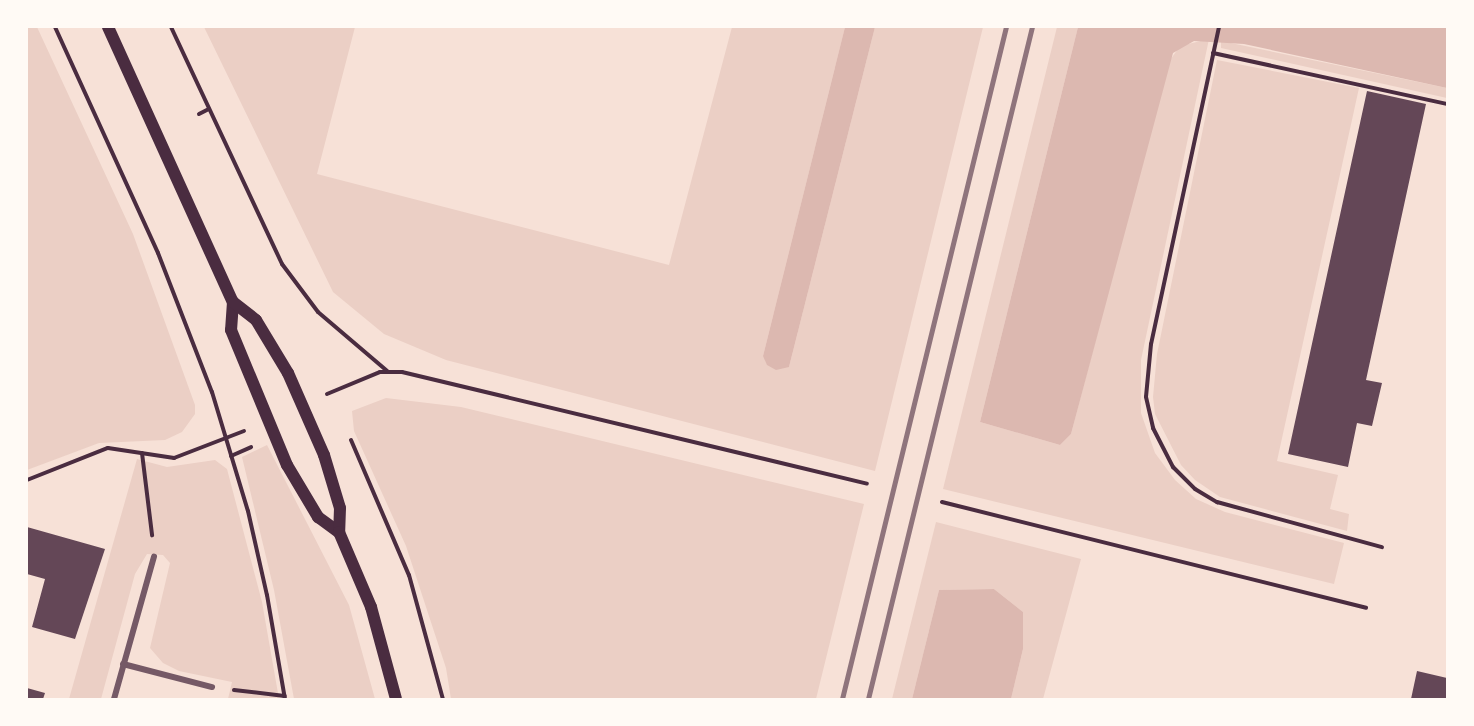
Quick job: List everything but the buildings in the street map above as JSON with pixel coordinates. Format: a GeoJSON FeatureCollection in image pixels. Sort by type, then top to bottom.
{"type":"FeatureCollection","features":[{"type":"Feature","properties":{"kind":"main road"},"geometry":{"type":"LineString","coordinates":[[108,27],[233,302],[256,320],[288,373],[324,455],[340,508],[339,532],[371,607],[396,699]]}},
{"type":"Feature","properties":{"kind":"main road"},"geometry":{"type":"LineString","coordinates":[[233,302],[231,330],[287,465],[318,518],[339,532]]}},
{"type":"Feature","properties":{"kind":"street"},"geometry":{"type":"LineString","coordinates":[[114,699],[154,556]]}},
{"type":"Feature","properties":{"kind":"street"},"geometry":{"type":"LineString","coordinates":[[123,664],[212,687]]}},
{"type":"Feature","properties":{"kind":"path"},"geometry":{"type":"LineString","coordinates":[[55,27],[166,272],[227,438],[267,595],[285,698],[212,687]]}},
{"type":"Feature","properties":{"kind":"path"},"geometry":{"type":"LineString","coordinates":[[171,27],[282,264],[318,312],[387,371],[437,380],[867,484]]}},
{"type":"Feature","properties":{"kind":"path"},"geometry":{"type":"LineString","coordinates":[[1219,27],[1149,361],[1146,397],[1153,428],[1173,467],[1195,489],[1217,502],[1382,547]]}},
{"type":"Feature","properties":{"kind":"path"},"geometry":{"type":"LineString","coordinates":[[1213,53],[1447,104]]}},
{"type":"Feature","properties":{"kind":"path"},"geometry":{"type":"LineString","coordinates":[[199,114],[209,109]]}},
{"type":"Feature","properties":{"kind":"path"},"geometry":{"type":"LineString","coordinates":[[330,393],[387,371]]}},
{"type":"Feature","properties":{"kind":"path"},"geometry":{"type":"LineString","coordinates":[[347,431],[409,575],[429,636],[443,699]]}},
{"type":"Feature","properties":{"kind":"path"},"geometry":{"type":"LineString","coordinates":[[27,480],[108,448],[174,458],[235,435]]}},
{"type":"Feature","properties":{"kind":"path"},"geometry":{"type":"LineString","coordinates":[[231,456],[243,451]]}},
{"type":"Feature","properties":{"kind":"path"},"geometry":{"type":"LineString","coordinates":[[142,453],[154,556]]}},
{"type":"Feature","properties":{"kind":"path"},"geometry":{"type":"LineString","coordinates":[[942,502],[1366,608]]}},
{"type":"Feature","properties":{"kind":"shaded area"},"geometry":{"type":"Polygon","coordinates":[[[27,27],[37,27],[133,234],[195,405],[195,414],[182,432],[165,440],[99,443],[27,470],[27,27]]]}},
{"type":"Feature","properties":{"kind":"shaded area"},"geometry":{"type":"Polygon","coordinates":[[[204,27],[355,27],[317,174],[669,265],[732,27],[845,27],[763,356],[789,367],[875,27],[983,27],[875,471],[446,360],[384,334],[333,292],[204,27]]]}},
{"type":"Feature","properties":{"kind":"shaded area"},"geometry":{"type":"Polygon","coordinates":[[[845,27],[875,27],[789,367],[776,370],[767,365],[763,356],[845,27]]]}},
{"type":"Feature","properties":{"kind":"shaded area"},"geometry":{"type":"Polygon","coordinates":[[[1057,27],[1078,27],[980,422],[1060,445],[1071,434],[1168,63],[1180,46],[1209,39],[1141,360],[1141,413],[1155,453],[1175,480],[1196,499],[1225,512],[1344,543],[1334,584],[943,489],[1057,27]]]}},
{"type":"Feature","properties":{"kind":"shaded area"},"geometry":{"type":"Polygon","coordinates":[[[1078,27],[1447,27],[1447,88],[1244,44],[1194,41],[1173,53],[1071,434],[1060,445],[980,422],[1078,27]]]}},
{"type":"Feature","properties":{"kind":"shaded area"},"geometry":{"type":"Polygon","coordinates":[[[1221,41],[1447,88],[1447,98],[1221,48],[1221,41]]]}},
{"type":"Feature","properties":{"kind":"shaded area"},"geometry":{"type":"Polygon","coordinates":[[[1217,60],[1359,88],[1277,461],[1338,475],[1330,509],[1349,514],[1347,531],[1220,497],[1195,480],[1181,465],[1155,414],[1153,397],[1157,354],[1217,60]]]}},
{"type":"Feature","properties":{"kind":"shaded area"},"geometry":{"type":"Polygon","coordinates":[[[386,398],[461,407],[864,504],[816,699],[451,699],[446,668],[406,546],[354,431],[352,411],[386,398]]]}},
{"type":"Feature","properties":{"kind":"shaded area"},"geometry":{"type":"Polygon","coordinates":[[[267,445],[349,605],[375,699],[294,699],[274,590],[242,457],[267,445]]]}},
{"type":"Feature","properties":{"kind":"shaded area"},"geometry":{"type":"Polygon","coordinates":[[[137,459],[167,467],[215,460],[227,469],[262,602],[279,699],[228,699],[232,682],[179,671],[163,663],[150,648],[170,563],[163,555],[147,554],[135,574],[101,699],[69,699],[137,459]]]}},
{"type":"Feature","properties":{"kind":"shaded area"},"geometry":{"type":"Polygon","coordinates":[[[936,522],[1081,559],[1043,699],[1011,699],[1023,649],[1023,612],[994,589],[939,590],[912,699],[892,699],[936,522]]]}},
{"type":"Feature","properties":{"kind":"shaded area"},"geometry":{"type":"Polygon","coordinates":[[[994,589],[1023,612],[1023,649],[1011,699],[912,699],[939,590],[994,589]]]}},
{"type":"Feature","properties":{"kind":"railway"},"geometry":{"type":"LineString","coordinates":[[842,699],[1006,27]]}},
{"type":"Feature","properties":{"kind":"railway"},"geometry":{"type":"LineString","coordinates":[[868,699],[1032,27]]}}]}
